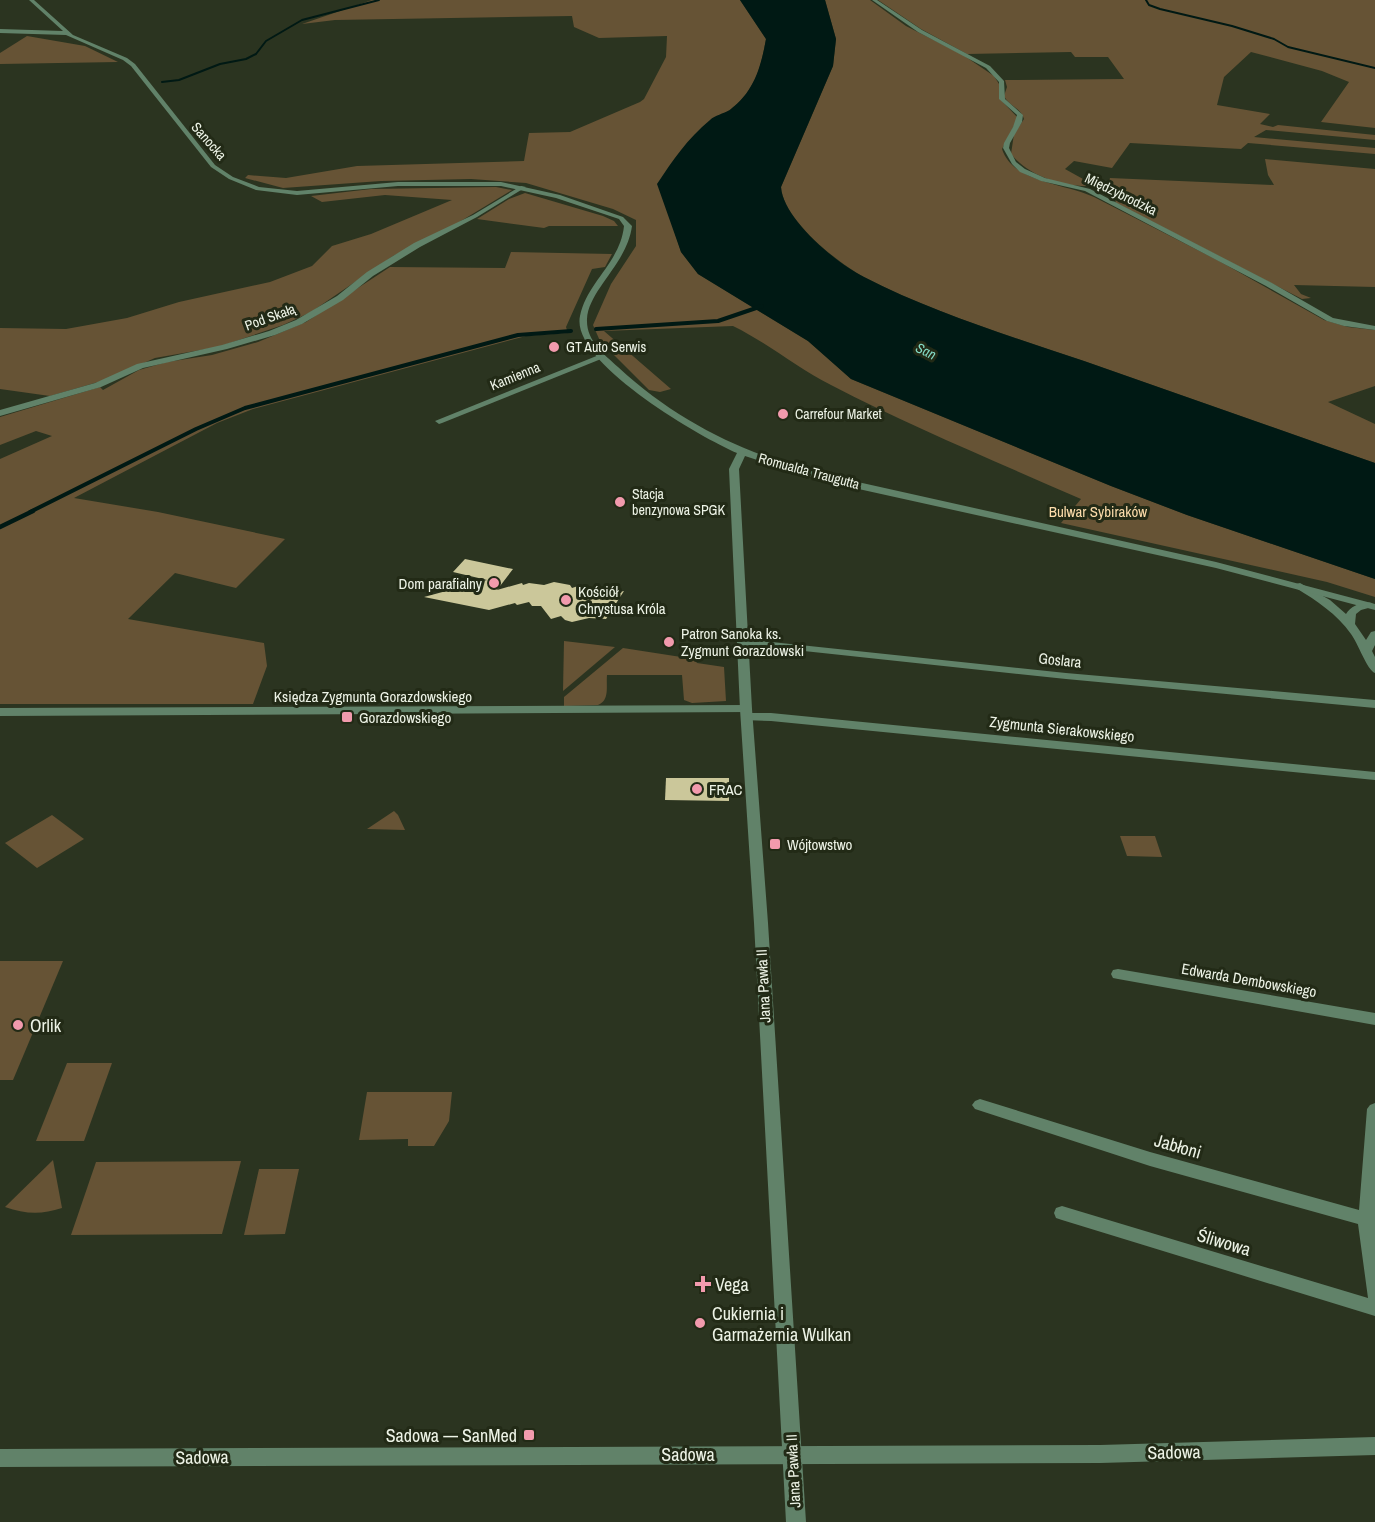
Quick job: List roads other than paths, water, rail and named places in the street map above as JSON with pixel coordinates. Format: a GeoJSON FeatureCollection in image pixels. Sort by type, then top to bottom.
{"type":"FeatureCollection","features":[{"type":"Feature","properties":{"kind":"street","name":"Sanocka"},"geometry":{"type":"LineString","coordinates":[[31,0],[68,33],[134,65],[213,166],[231,178],[258,189],[288,193],[398,184],[482,183],[523,187]]}},
{"type":"Feature","properties":{"kind":"street","name":"Międzybrodzka"},"geometry":{"type":"LineString","coordinates":[[874,0],[920,31],[982,63],[997,75],[1003,86],[1002,99],[1020,115],[1020,120],[1008,138],[1006,146],[1010,159],[1022,171],[1046,180],[1091,191],[1118,208],[1290,296],[1328,318],[1375,328]]}},
{"type":"Feature","properties":{"kind":"street"},"geometry":{"type":"LineString","coordinates":[[0,31],[68,33]]}},
{"type":"Feature","properties":{"kind":"street","name":"Romualda Traugutta"},"geometry":{"type":"LineString","coordinates":[[523,187],[615,214],[628,226],[622,250],[584,316],[584,334],[602,357],[655,404],[742,452],[785,466],[923,500],[1299,585],[1371,606]]}},
{"type":"Feature","properties":{"kind":"street","name":"Pod Skałą"},"geometry":{"type":"LineString","coordinates":[[0,413],[98,386],[146,364],[224,347],[272,333],[299,322],[340,298],[370,274],[417,244],[475,216],[523,187]]}},
{"type":"Feature","properties":{"kind":"street","name":"Kamienna"},"geometry":{"type":"LineString","coordinates":[[439,421],[602,357]]}},
{"type":"Feature","properties":{"kind":"street","name":"Jana Pawła II"},"geometry":{"type":"LineString","coordinates":[[742,452],[734,469],[742,642],[796,1522]]}},
{"type":"Feature","properties":{"kind":"street","name":"Romualda Traugutta"},"geometry":{"type":"LineString","coordinates":[[1299,585],[1332,605],[1350,624],[1367,650],[1375,670]]}},
{"type":"Feature","properties":{"kind":"street","name":"Romualda Traugutta"},"geometry":{"type":"LineString","coordinates":[[1350,624],[1351,613],[1357,608],[1371,606]]}},
{"type":"Feature","properties":{"kind":"street"},"geometry":{"type":"LineString","coordinates":[[1367,650],[1374,636]]}},
{"type":"Feature","properties":{"kind":"street","name":"Goslara"},"geometry":{"type":"LineString","coordinates":[[742,642],[1077,677],[1375,704]]}},
{"type":"Feature","properties":{"kind":"street","name":"Księdza Zygmunta Gorazdowskiego"},"geometry":{"type":"LineString","coordinates":[[0,712],[746,713]]}},
{"type":"Feature","properties":{"kind":"street","name":"Zygmunta Sierakowskiego"},"geometry":{"type":"LineString","coordinates":[[746,713],[1375,776]]}},
{"type":"Feature","properties":{"kind":"street","name":"Edwarda Dembowskiego"},"geometry":{"type":"LineString","coordinates":[[1118,974],[1375,1019]]}},
{"type":"Feature","properties":{"kind":"street","name":"Jabłoni"},"geometry":{"type":"LineString","coordinates":[[980,1105],[1150,1159],[1366,1219]]}},
{"type":"Feature","properties":{"kind":"street"},"geometry":{"type":"LineString","coordinates":[[1375,1109],[1366,1219],[1375,1295]]}},
{"type":"Feature","properties":{"kind":"street","name":"Śliwowa"},"geometry":{"type":"LineString","coordinates":[[1062,1213],[1375,1308]]}},
{"type":"Feature","properties":{"kind":"street","name":"Sadowa"},"geometry":{"type":"LineString","coordinates":[[0,1458],[792,1453],[1100,1454],[1375,1446]]}},
{"type":"Feature","properties":{"kind":"water","name":"San"},"geometry":{"type":"Polygon","coordinates":[[[740,0],[825,0],[836,39],[833,66],[781,187],[791,213],[826,251],[864,277],[945,313],[1375,463],[1375,579],[1187,515],[1111,486],[851,379],[808,341],[698,274],[681,252],[657,184],[687,142],[712,118],[730,110],[751,87],[762,59],[766,39],[740,0]]]}},
{"type":"Feature","properties":{"kind":"waterway"},"geometry":{"type":"LineString","coordinates":[[162,82],[179,80],[220,64],[246,59],[256,54],[266,41],[302,20],[379,0]]}},
{"type":"Feature","properties":{"kind":"waterway"},"geometry":{"type":"LineString","coordinates":[[1146,0],[1149,5],[1160,9],[1232,26],[1274,39],[1288,47],[1375,68]]}},
{"type":"Feature","properties":{"kind":"waterway"},"geometry":{"type":"LineString","coordinates":[[596,329],[718,321],[762,306]]}},
{"type":"Feature","properties":{"kind":"waterway"},"geometry":{"type":"LineString","coordinates":[[30,512],[196,429],[245,408],[518,335],[571,331]]}},
{"type":"Feature","properties":{"kind":"waterway"},"geometry":{"type":"LineString","coordinates":[[0,527],[33,511]]}},
{"type":"Feature","properties":{"kind":"place","name":"GT Auto Serwis"},"geometry":{"type":"Point","coordinates":[554,347]}},
{"type":"Feature","properties":{"kind":"place","name":"Carrefour Market"},"geometry":{"type":"Point","coordinates":[783,414]}},
{"type":"Feature","properties":{"kind":"place","name":"Stacja benzynowa SPGK"},"geometry":{"type":"Point","coordinates":[620,502]}},
{"type":"Feature","properties":{"kind":"place","name":"Dom parafialny"},"geometry":{"type":"Point","coordinates":[494,583]}},
{"type":"Feature","properties":{"kind":"place","name":"Kościół Chrystusa Króla"},"geometry":{"type":"Point","coordinates":[566,600]}},
{"type":"Feature","properties":{"kind":"place","name":"Patron Sanoka ks. Zygmunt Gorazdowski"},"geometry":{"type":"Point","coordinates":[669,642]}},
{"type":"Feature","properties":{"kind":"place","name":"Gorazdowskiego"},"geometry":{"type":"Point","coordinates":[347,717]}},
{"type":"Feature","properties":{"kind":"place","name":"FRAC"},"geometry":{"type":"Point","coordinates":[697,789]}},
{"type":"Feature","properties":{"kind":"place","name":"Wójtowstwo"},"geometry":{"type":"Point","coordinates":[775,844]}},
{"type":"Feature","properties":{"kind":"place","name":"Orlik"},"geometry":{"type":"Point","coordinates":[18,1025]}},
{"type":"Feature","properties":{"kind":"place","name":"Vega"},"geometry":{"type":"Point","coordinates":[703,1284]}},
{"type":"Feature","properties":{"kind":"place","name":"Cukiernia i Garmażernia Wulkan"},"geometry":{"type":"Point","coordinates":[700,1323]}},
{"type":"Feature","properties":{"kind":"place","name":"Sadowa — SanMed"},"geometry":{"type":"Point","coordinates":[529,1435]}},
{"type":"Feature","properties":{"kind":"park label","name":"Bulwar Sybiraków"},"geometry":{"type":"Point","coordinates":[1098,511]}}]}
